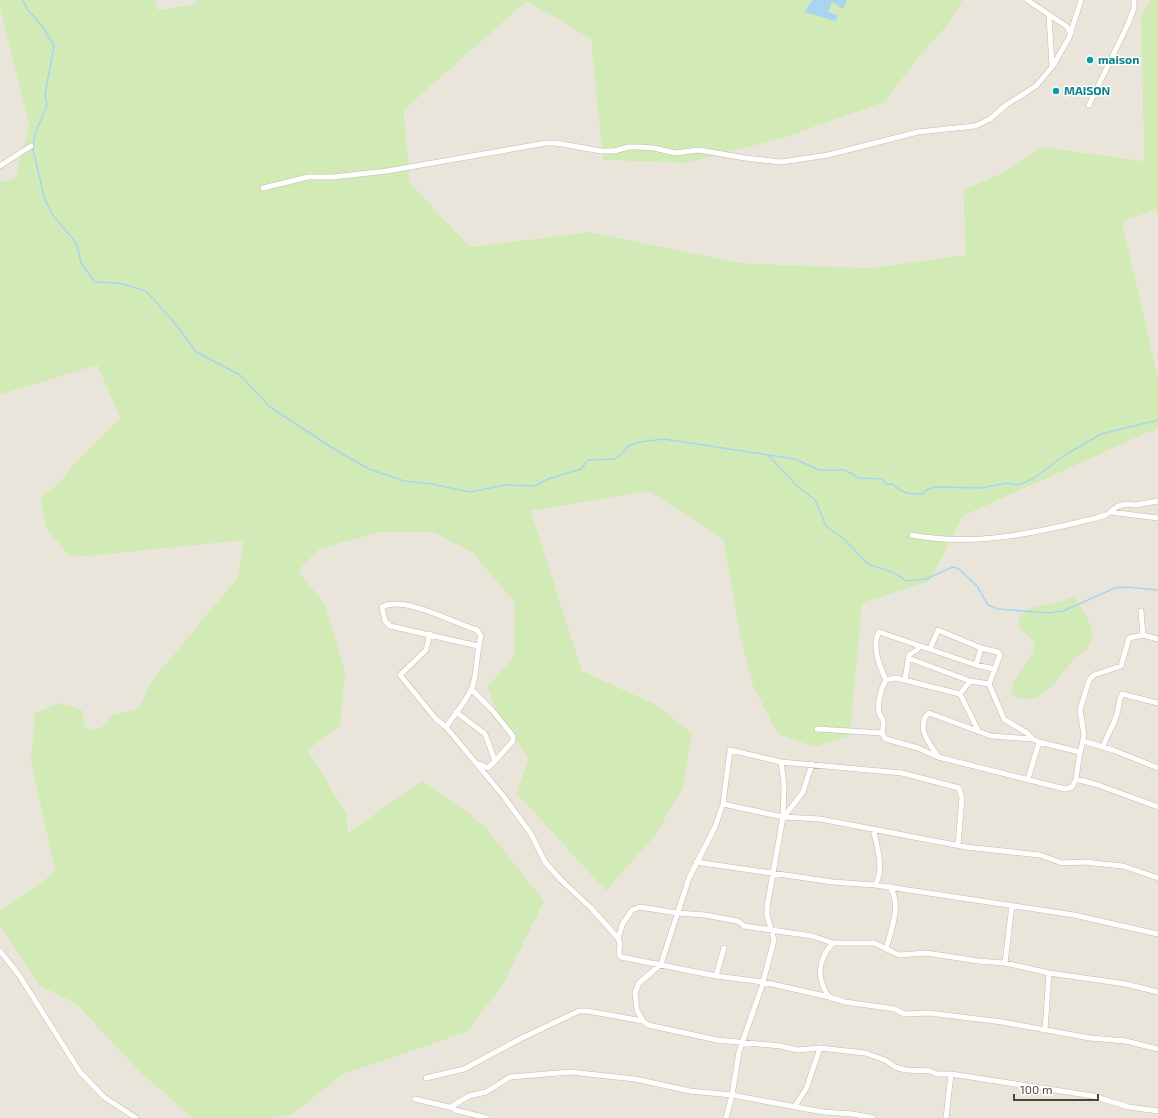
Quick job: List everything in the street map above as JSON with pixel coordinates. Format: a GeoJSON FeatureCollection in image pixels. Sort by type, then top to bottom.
{"type":"FeatureCollection","features":[{"type":"Feature","properties":{"kind":"street"},"geometry":{"type":"LineString","coordinates":[[1026,0],[1066,26],[1072,33]]}},
{"type":"Feature","properties":{"kind":"street"},"geometry":{"type":"LineString","coordinates":[[263,188],[308,177],[332,177],[387,171],[546,143],[556,143],[601,151],[614,151],[638,147],[654,148],[675,153],[699,150],[745,158],[781,162],[828,155],[918,132],[975,126],[1033,89],[1052,67],[1072,33],[1081,0]]}},
{"type":"Feature","properties":{"kind":"street"},"geometry":{"type":"LineString","coordinates":[[1089,105],[1128,24],[1134,8],[1134,0]]}},
{"type":"Feature","properties":{"kind":"street"},"geometry":{"type":"LineString","coordinates":[[1049,15],[1052,67]]}},
{"type":"Feature","properties":{"kind":"street"},"geometry":{"type":"LineString","coordinates":[[0,166],[31,146]]}},
{"type":"Feature","properties":{"kind":"street"},"geometry":{"type":"LineString","coordinates":[[912,535],[956,540],[1025,534],[1096,518],[1126,504],[1136,505],[1158,501]]}},
{"type":"Feature","properties":{"kind":"street"},"geometry":{"type":"LineString","coordinates":[[1110,512],[1158,518]]}},
{"type":"Feature","properties":{"kind":"street"},"geometry":{"type":"LineString","coordinates":[[446,727],[471,689],[476,671],[478,646],[481,636],[477,630],[412,606],[393,605],[382,607],[385,621],[390,626],[478,646]]}},
{"type":"Feature","properties":{"kind":"street"},"geometry":{"type":"LineString","coordinates":[[1141,611],[1142,635]]}},
{"type":"Feature","properties":{"kind":"street"},"geometry":{"type":"LineString","coordinates":[[930,648],[938,630],[981,648],[1000,653],[989,684],[1004,719],[1039,742],[1080,752]]}},
{"type":"Feature","properties":{"kind":"street"},"geometry":{"type":"LineString","coordinates":[[994,669],[976,665],[882,632],[878,634],[878,658],[886,680],[880,695],[879,708],[883,721],[882,733],[886,739],[938,757],[1068,789],[1074,786],[1076,780],[1084,730],[1080,710],[1088,680],[1094,676],[1121,666],[1129,638],[1142,635],[1158,639]]}},
{"type":"Feature","properties":{"kind":"street"},"geometry":{"type":"LineString","coordinates":[[430,634],[426,650],[400,675],[436,720],[446,727],[476,762],[523,823],[540,849],[545,862],[618,938],[620,944],[619,954],[621,956],[716,976],[763,982],[829,996],[845,1002],[895,1009],[904,1014],[929,1013],[1158,1048]]}},
{"type":"Feature","properties":{"kind":"street"},"geometry":{"type":"LineString","coordinates":[[904,679],[908,658],[919,646]]}},
{"type":"Feature","properties":{"kind":"street"},"geometry":{"type":"LineString","coordinates":[[976,665],[981,648]]}},
{"type":"Feature","properties":{"kind":"street"},"geometry":{"type":"LineString","coordinates":[[908,658],[970,682],[989,684]]}},
{"type":"Feature","properties":{"kind":"street"},"geometry":{"type":"LineString","coordinates":[[886,680],[896,678],[904,679],[960,694],[978,730]]}},
{"type":"Feature","properties":{"kind":"street"},"geometry":{"type":"LineString","coordinates":[[960,694],[970,682]]}},
{"type":"Feature","properties":{"kind":"street"},"geometry":{"type":"LineString","coordinates":[[471,689],[492,710],[512,736],[513,741],[488,768],[476,762]]}},
{"type":"Feature","properties":{"kind":"street"},"geometry":{"type":"LineString","coordinates":[[1104,747],[1108,732],[1118,712],[1120,697],[1122,694],[1158,703]]}},
{"type":"Feature","properties":{"kind":"street"},"geometry":{"type":"LineString","coordinates":[[456,712],[485,734],[495,761]]}},
{"type":"Feature","properties":{"kind":"street"},"geometry":{"type":"LineString","coordinates":[[938,757],[922,728],[927,714],[931,713],[991,736],[1033,739]]}},
{"type":"Feature","properties":{"kind":"street"},"geometry":{"type":"LineString","coordinates":[[817,729],[882,733]]}},
{"type":"Feature","properties":{"kind":"street"},"geometry":{"type":"LineString","coordinates":[[1083,741],[1104,747],[1158,768]]}},
{"type":"Feature","properties":{"kind":"street"},"geometry":{"type":"LineString","coordinates":[[1028,779],[1039,742]]}},
{"type":"Feature","properties":{"kind":"street"},"geometry":{"type":"LineString","coordinates":[[958,845],[962,798],[958,788],[902,773],[781,762],[730,750],[723,804],[715,827],[696,862],[677,913],[662,964],[639,982],[635,993],[637,1010],[643,1021],[648,1025],[705,1038],[781,1046],[797,1050],[820,1048],[872,1054],[895,1067],[906,1070],[951,1074],[1093,1096],[1129,1107],[1158,1111]]}},
{"type":"Feature","properties":{"kind":"street"},"geometry":{"type":"LineString","coordinates":[[726,1118],[732,1095],[735,1067],[763,982],[774,940],[773,931],[767,915],[783,817],[784,785],[781,762]]}},
{"type":"Feature","properties":{"kind":"street"},"geometry":{"type":"LineString","coordinates":[[783,817],[802,792],[812,764]]}},
{"type":"Feature","properties":{"kind":"street"},"geometry":{"type":"LineString","coordinates":[[1076,780],[1098,785],[1158,807]]}},
{"type":"Feature","properties":{"kind":"street"},"geometry":{"type":"LineString","coordinates":[[723,804],[783,817],[820,819],[958,845],[1040,855],[1062,864],[1084,862],[1123,866],[1158,878]]}},
{"type":"Feature","properties":{"kind":"street"},"geometry":{"type":"LineString","coordinates":[[873,829],[879,858],[880,878],[875,885]]}},
{"type":"Feature","properties":{"kind":"street"},"geometry":{"type":"LineString","coordinates":[[696,862],[833,882],[890,887],[1012,905],[1074,915],[1158,934]]}},
{"type":"Feature","properties":{"kind":"street"},"geometry":{"type":"LineString","coordinates":[[886,949],[893,923],[895,905],[894,892],[890,887]]}},
{"type":"Feature","properties":{"kind":"street"},"geometry":{"type":"LineString","coordinates":[[1005,963],[1012,905]]}},
{"type":"Feature","properties":{"kind":"street"},"geometry":{"type":"LineString","coordinates":[[618,938],[623,923],[632,910],[640,907],[677,913],[706,915],[741,923],[744,926],[812,936],[833,943],[874,943],[899,955],[926,953],[978,961],[1005,963],[1049,973],[1126,984],[1158,992]]}},
{"type":"Feature","properties":{"kind":"street"},"geometry":{"type":"LineString","coordinates":[[829,996],[823,987],[821,970],[822,960],[826,951],[833,943]]}},
{"type":"Feature","properties":{"kind":"street"},"geometry":{"type":"LineString","coordinates":[[716,976],[724,948]]}},
{"type":"Feature","properties":{"kind":"street"},"geometry":{"type":"LineString","coordinates":[[0,951],[18,975],[80,1072],[104,1097],[136,1118]]}},
{"type":"Feature","properties":{"kind":"street"},"geometry":{"type":"LineString","coordinates":[[1045,1030],[1049,973]]}},
{"type":"Feature","properties":{"kind":"street"},"geometry":{"type":"LineString","coordinates":[[426,1078],[464,1069],[520,1039],[579,1011],[587,1011],[643,1021]]}},
{"type":"Feature","properties":{"kind":"street"},"geometry":{"type":"LineString","coordinates":[[795,1106],[806,1089],[820,1048]]}},
{"type":"Feature","properties":{"kind":"street"},"geometry":{"type":"LineString","coordinates":[[453,1108],[452,1106],[454,1104],[469,1096],[486,1092],[510,1076],[548,1073],[603,1075],[655,1082],[690,1090],[732,1095],[823,1112],[854,1114],[873,1118]]}},
{"type":"Feature","properties":{"kind":"street"},"geometry":{"type":"LineString","coordinates":[[946,1118],[951,1074]]}},
{"type":"Feature","properties":{"kind":"street"},"geometry":{"type":"LineString","coordinates":[[415,1099],[487,1118]]}},
{"type":"Feature","properties":{"kind":"shaded area"},"geometry":{"type":"Polygon","coordinates":[[[155,0],[197,0],[197,4],[158,10],[155,0]]]}},
{"type":"Feature","properties":{"kind":"shaded area"},"geometry":{"type":"Polygon","coordinates":[[[963,0],[1151,0],[1141,16],[1144,161],[1043,147],[1000,174],[963,190],[966,255],[870,268],[740,263],[590,232],[470,247],[410,183],[404,110],[527,1],[591,39],[603,160],[686,163],[780,139],[885,102],[918,58],[945,28],[963,0]]]}},
{"type":"Feature","properties":{"kind":"shaded area"},"geometry":{"type":"Polygon","coordinates":[[[0,9],[29,125],[15,178],[0,182],[0,9]]]}},
{"type":"Feature","properties":{"kind":"shaded area"},"geometry":{"type":"Polygon","coordinates":[[[1155,210],[1158,213],[1158,377],[1122,222],[1155,210]]]}},
{"type":"Feature","properties":{"kind":"shaded area"},"geometry":{"type":"Polygon","coordinates":[[[97,365],[120,418],[71,467],[59,484],[40,496],[46,528],[68,554],[88,556],[244,539],[237,578],[151,682],[139,708],[112,715],[100,729],[85,728],[31,761],[55,872],[0,911],[0,395],[97,365]]]}},
{"type":"Feature","properties":{"kind":"shaded area"},"geometry":{"type":"Polygon","coordinates":[[[1158,428],[1158,1118],[272,1118],[292,1114],[344,1074],[467,1032],[503,983],[378,811],[347,832],[346,813],[308,750],[340,726],[325,604],[298,571],[320,549],[381,532],[433,532],[473,553],[516,603],[514,656],[487,687],[499,717],[530,759],[516,793],[606,891],[654,837],[682,788],[692,733],[653,703],[582,671],[531,511],[648,491],[723,539],[740,634],[850,736],[862,603],[930,581],[963,516],[1158,428]]]}},
{"type":"Feature","properties":{"kind":"shaded area"},"geometry":{"type":"Polygon","coordinates":[[[0,925],[40,986],[76,1004],[140,1072],[192,1118],[0,1118],[0,925]]]}},
{"type":"Feature","properties":{"kind":"green space"},"geometry":{"type":"Polygon","coordinates":[[[0,0],[155,0],[158,10],[197,4],[197,0],[963,0],[945,28],[918,58],[885,102],[780,139],[686,163],[603,160],[591,39],[527,1],[404,110],[410,183],[470,247],[590,232],[740,263],[870,268],[966,255],[963,190],[1000,174],[1043,147],[1144,161],[1141,16],[1151,0],[1158,0],[1158,213],[1155,210],[1122,222],[1158,377],[1158,428],[963,516],[930,581],[862,603],[850,736],[814,747],[778,734],[753,686],[740,634],[723,539],[648,491],[531,511],[582,671],[653,703],[692,733],[683,788],[654,837],[606,891],[516,793],[529,759],[499,717],[487,687],[514,656],[515,603],[473,553],[433,532],[381,532],[320,549],[298,571],[325,604],[345,673],[340,726],[308,750],[346,813],[348,832],[422,781],[471,815],[486,828],[544,901],[503,984],[467,1032],[344,1074],[292,1114],[272,1118],[192,1118],[140,1072],[76,1004],[40,986],[0,925],[0,911],[55,872],[31,761],[35,713],[60,703],[82,710],[85,728],[100,729],[112,715],[139,708],[151,682],[237,578],[244,540],[88,556],[68,555],[46,528],[40,496],[59,484],[71,467],[120,418],[97,365],[0,395],[0,182],[15,178],[29,125],[0,9],[0,0]]]}},
{"type":"Feature","properties":{"kind":"green space"},"geometry":{"type":"Polygon","coordinates":[[[1075,597],[1090,624],[1092,636],[1090,645],[1074,659],[1055,683],[1039,696],[1030,699],[1021,699],[1011,694],[1015,679],[1030,657],[1035,643],[1021,629],[1018,621],[1026,611],[1034,607],[1075,597]]]}},
{"type":"Feature","properties":{"kind":"water"},"geometry":{"type":"Polygon","coordinates":[[[812,0],[847,0],[843,9],[832,2],[828,12],[838,15],[835,21],[805,12],[812,0]]]}},
{"type":"Feature","properties":{"kind":"waterway"},"geometry":{"type":"LineString","coordinates":[[23,0],[27,9],[42,26],[54,46],[45,94],[47,105],[35,134],[33,149],[44,197],[52,214],[77,244],[81,263],[95,282],[119,283],[146,291],[174,322],[196,352],[240,375],[270,407],[334,449],[369,469],[404,481],[432,484],[470,492],[505,485],[535,486],[548,479],[581,469],[588,460],[615,459],[623,453],[627,447],[640,442],[664,439],[795,459],[819,470],[845,470],[859,478],[882,479],[886,484],[893,484],[906,493],[923,494],[928,489],[936,487],[981,488],[1007,483],[1019,485],[1034,478],[1065,455],[1101,434],[1158,420]]}},
{"type":"Feature","properties":{"kind":"waterway"},"geometry":{"type":"LineString","coordinates":[[768,455],[796,485],[815,500],[826,526],[845,540],[868,564],[894,573],[907,581],[926,579],[953,567],[959,569],[977,586],[988,605],[998,609],[1048,613],[1063,611],[1115,588],[1126,587],[1158,590]]}},
{"type":"Feature","properties":{"kind":"place","name":"maison"},"geometry":{"type":"Point","coordinates":[1090,60]}},
{"type":"Feature","properties":{"kind":"place","name":"MAISON"},"geometry":{"type":"Point","coordinates":[1056,91]}}]}
